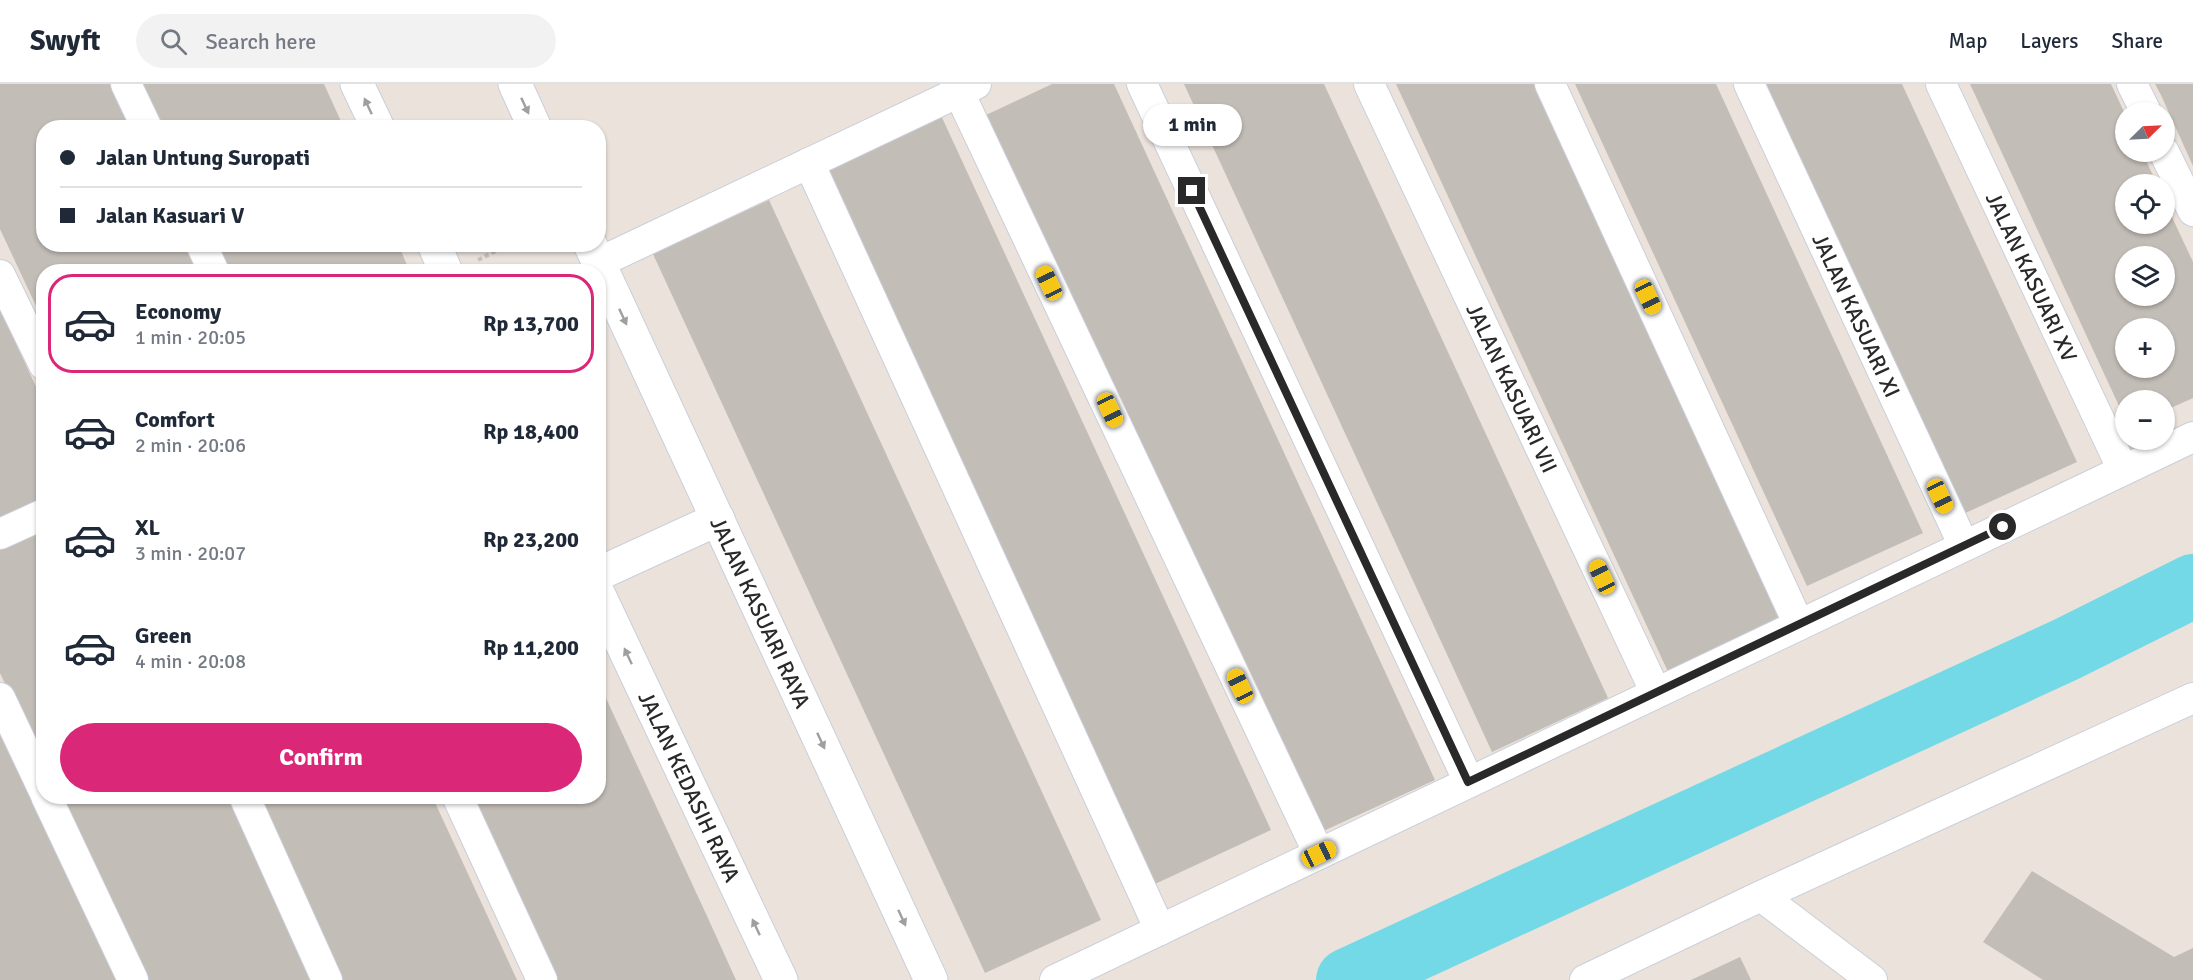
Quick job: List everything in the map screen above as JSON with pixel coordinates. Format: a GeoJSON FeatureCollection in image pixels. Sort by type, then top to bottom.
{"type":"FeatureCollection","features":[{"type":"Feature","properties":{"kind":"main road"},"geometry":{"type":"LineString","coordinates":[[357,84],[374,120]]}},
{"type":"Feature","properties":{"kind":"main road"},"geometry":{"type":"LineString","coordinates":[[515,84],[531,120]]}},
{"type":"Feature","properties":{"kind":"main road"},"geometry":{"type":"LineString","coordinates":[[443,252],[456,264]]}},
{"type":"Feature","properties":{"kind":"main road","name":"JALAN KASUARI RAYA"},"geometry":{"type":"LineString","coordinates":[[606,280],[931,980]]}},
{"type":"Feature","properties":{"kind":"main road"},"geometry":{"type":"LineString","coordinates":[[606,570],[718,519]]}},
{"type":"Feature","properties":{"kind":"main road","name":"JALAN KEDASIH RAYA"},"geometry":{"type":"LineString","coordinates":[[606,610],[781,980]]}},
{"type":"Feature","properties":{"kind":"street"},"geometry":{"type":"LineString","coordinates":[[126,84],[143,120]]}},
{"type":"Feature","properties":{"kind":"street"},"geometry":{"type":"LineString","coordinates":[[1142,84],[1468,782]]}},
{"type":"Feature","properties":{"kind":"street","name":"JALAN KASUARI VII"},"geometry":{"type":"LineString","coordinates":[[1369,84],[1656,693]]}},
{"type":"Feature","properties":{"kind":"street"},"geometry":{"type":"LineString","coordinates":[[1550,84],[1799,625]]}},
{"type":"Feature","properties":{"kind":"street","name":"JALAN KASUARI XI"},"geometry":{"type":"LineString","coordinates":[[1749,84],[1964,546]]}},
{"type":"Feature","properties":{"kind":"street","name":"JALAN KASUARI XV"},"geometry":{"type":"LineString","coordinates":[[1941,84],[2123,470]]}},
{"type":"Feature","properties":{"kind":"street"},"geometry":{"type":"LineString","coordinates":[[2132,84],[2140,102]]}},
{"type":"Feature","properties":{"kind":"street"},"geometry":{"type":"LineString","coordinates":[[606,249],[809,163],[963,87],[1319,854]]}},
{"type":"Feature","properties":{"kind":"street"},"geometry":{"type":"LineString","coordinates":[[2169,162],[2193,211]]}},
{"type":"Feature","properties":{"kind":"street"},"geometry":{"type":"LineString","coordinates":[[809,163],[1160,930]]}},
{"type":"Feature","properties":{"kind":"street"},"geometry":{"type":"LineString","coordinates":[[0,275],[36,349]]}},
{"type":"Feature","properties":{"kind":"street"},"geometry":{"type":"LineString","coordinates":[[1055,980],[2193,437]]}},
{"type":"Feature","properties":{"kind":"street"},"geometry":{"type":"LineString","coordinates":[[0,534],[36,518]]}},
{"type":"Feature","properties":{"kind":"street"},"geometry":{"type":"LineString","coordinates":[[0,698],[36,774]]}},
{"type":"Feature","properties":{"kind":"street"},"geometry":{"type":"LineString","coordinates":[[1585,980],[1761,896],[2193,698]]}},
{"type":"Feature","properties":{"kind":"street"},"geometry":{"type":"LineString","coordinates":[[50,804],[133,980]]}},
{"type":"Feature","properties":{"kind":"street"},"geometry":{"type":"LineString","coordinates":[[248,804],[327,980]]}},
{"type":"Feature","properties":{"kind":"street"},"geometry":{"type":"LineString","coordinates":[[461,804],[542,980]]}},
{"type":"Feature","properties":{"kind":"street"},"geometry":{"type":"LineString","coordinates":[[1761,896],[1872,980]]}},
{"type":"Feature","properties":{"kind":"path"},"geometry":{"type":"LineString","coordinates":[[466,264],[492,252]]}},
{"type":"Feature","properties":{"kind":"building"},"geometry":{"type":"Polygon","coordinates":[[[0,84],[114,84],[131,120],[36,120],[36,252],[192,252],[197,264],[36,264],[36,306],[0,229],[0,84]]]}},
{"type":"Feature","properties":{"kind":"building"},"geometry":{"type":"Polygon","coordinates":[[[143,84],[324,84],[340,120],[159,120],[143,84]]]}},
{"type":"Feature","properties":{"kind":"building"},"geometry":{"type":"Polygon","coordinates":[[[1052,84],[1114,84],[1435,780],[1319,833],[986,115],[1052,84]]]}},
{"type":"Feature","properties":{"kind":"building"},"geometry":{"type":"Polygon","coordinates":[[[1184,84],[1324,84],[1608,698],[1492,752],[1184,84]]]}},
{"type":"Feature","properties":{"kind":"building"},"geometry":{"type":"Polygon","coordinates":[[[1396,84],[1537,84],[1786,623],[1670,676],[1396,84]]]}},
{"type":"Feature","properties":{"kind":"building"},"geometry":{"type":"Polygon","coordinates":[[[1575,84],[1716,84],[1923,533],[1807,586],[1575,84]]]}},
{"type":"Feature","properties":{"kind":"building"},"geometry":{"type":"Polygon","coordinates":[[[1761,84],[1902,84],[2077,462],[1961,515],[1761,84]]]}},
{"type":"Feature","properties":{"kind":"building"},"geometry":{"type":"Polygon","coordinates":[[[1970,84],[2111,84],[2119,102],[2115,102],[2115,162],[2147,162],[2152,174],[2115,174],[2115,234],[2175,234],[2175,224],[2193,262],[2193,398],[2175,406],[2175,390],[2115,390],[2115,397],[1970,84]]]}},
{"type":"Feature","properties":{"kind":"building"},"geometry":{"type":"Polygon","coordinates":[[[2155,84],[2193,84],[2193,166],[2175,126],[2175,102],[2164,102],[2155,84]]]}},
{"type":"Feature","properties":{"kind":"building"},"geometry":{"type":"Polygon","coordinates":[[[939,111],[1271,830],[1155,884],[822,165],[939,111]]]}},
{"type":"Feature","properties":{"kind":"building"},"geometry":{"type":"Polygon","coordinates":[[[769,200],[1101,920],[985,973],[653,254],[769,200]]]}},
{"type":"Feature","properties":{"kind":"building"},"geometry":{"type":"Polygon","coordinates":[[[220,252],[401,252],[407,264],[226,264],[220,252]]]}},
{"type":"Feature","properties":{"kind":"building"},"geometry":{"type":"Polygon","coordinates":[[[0,309],[36,387],[36,511],[0,527],[0,309]]]}},
{"type":"Feature","properties":{"kind":"building"},"geometry":{"type":"Polygon","coordinates":[[[36,525],[36,750],[0,673],[0,541],[36,525]]]}},
{"type":"Feature","properties":{"kind":"building"},"geometry":{"type":"Polygon","coordinates":[[[606,698],[736,980],[555,980],[474,804],[606,804],[606,698]]]}},
{"type":"Feature","properties":{"kind":"building"},"geometry":{"type":"Polygon","coordinates":[[[0,702],[36,780],[36,804],[47,804],[128,980],[0,980],[0,702]]]}},
{"type":"Feature","properties":{"kind":"building"},"geometry":{"type":"Polygon","coordinates":[[[61,804],[242,804],[323,980],[141,980],[61,804]]]}},
{"type":"Feature","properties":{"kind":"building"},"geometry":{"type":"Polygon","coordinates":[[[255,804],[436,804],[517,980],[335,980],[255,804]]]}},
{"type":"Feature","properties":{"kind":"building"},"geometry":{"type":"Polygon","coordinates":[[[2032,871],[2174,957],[2193,948],[2193,980],[2043,980],[1983,942],[2032,871]]]}},
{"type":"Feature","properties":{"kind":"building"},"geometry":{"type":"Polygon","coordinates":[[[1740,957],[1751,980],[1691,980],[1740,957]]]}},
{"type":"Feature","properties":{"kind":"waterway"},"geometry":{"type":"LineString","coordinates":[[1348,980],[2067,649],[2193,586]]}},
{"type":"Feature","properties":{"kind":"route"},"geometry":{"type":"LineString","coordinates":[[1192,191],[1468,782],[2003,527]]}}]}
